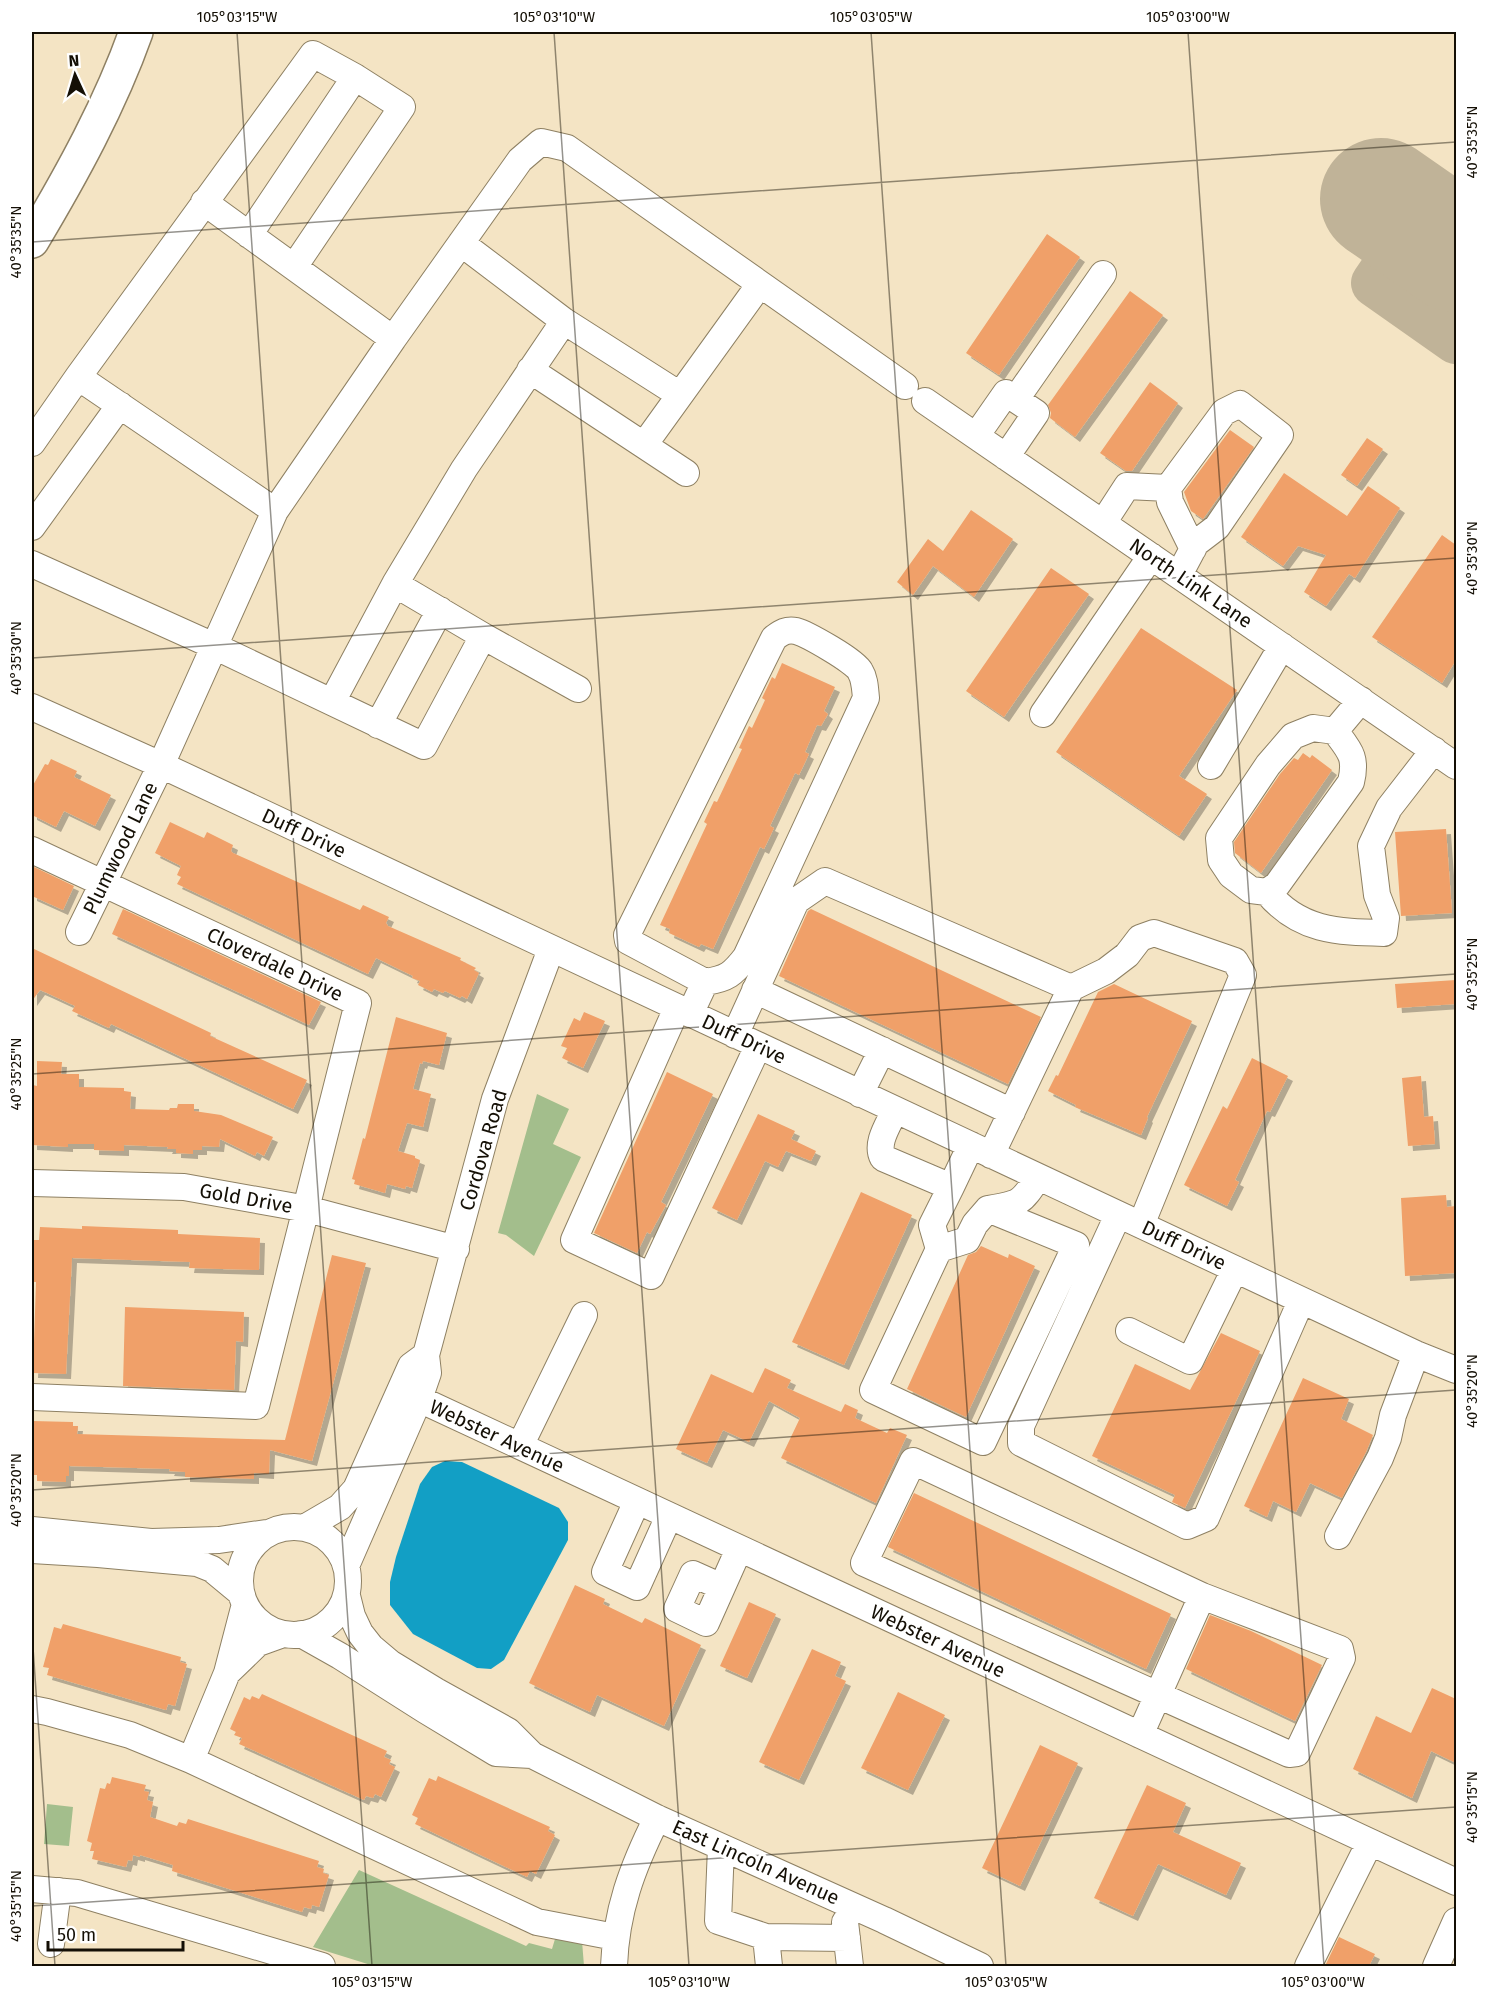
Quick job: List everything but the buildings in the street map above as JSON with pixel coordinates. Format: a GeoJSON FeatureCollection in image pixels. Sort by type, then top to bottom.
{"type":"FeatureCollection","features":[{"type":"Feature","properties":{"kind":"main road"},"geometry":{"type":"LineString","coordinates":[[32,201],[56,161],[85,102],[115,32]]}},
{"type":"Feature","properties":{"kind":"main road"},"geometry":{"type":"LineString","coordinates":[[32,241],[59,196],[96,125],[136,32]]}},
{"type":"Feature","properties":{"kind":"street"},"geometry":{"type":"LineString","coordinates":[[32,443],[313,54],[402,107],[294,267]]}},
{"type":"Feature","properties":{"kind":"street"},"geometry":{"type":"LineString","coordinates":[[249,235],[355,77]]}},
{"type":"Feature","properties":{"kind":"street","name":"North Link Lane"},"geometry":{"type":"LineString","coordinates":[[461,243],[520,160],[542,142],[567,148],[1006,457],[1456,766]]}},
{"type":"Feature","properties":{"kind":"street"},"geometry":{"type":"LineString","coordinates":[[204,202],[393,339]]}},
{"type":"Feature","properties":{"kind":"street"},"geometry":{"type":"LineString","coordinates":[[461,243],[564,321],[680,395]]}},
{"type":"Feature","properties":{"kind":"street","name":"Plumwood Lane"},"geometry":{"type":"LineString","coordinates":[[79,932],[160,765],[275,511],[461,243]]}},
{"type":"Feature","properties":{"kind":"street"},"geometry":{"type":"LineString","coordinates":[[1016,399],[1103,274]]}},
{"type":"Feature","properties":{"kind":"street"},"geometry":{"type":"LineString","coordinates":[[644,445],[760,284]]}},
{"type":"Feature","properties":{"kind":"street"},"geometry":{"type":"LineString","coordinates":[[332,702],[395,584],[464,469],[564,321]]}},
{"type":"Feature","properties":{"kind":"street"},"geometry":{"type":"LineString","coordinates":[[530,370],[686,473]]}},
{"type":"Feature","properties":{"kind":"street"},"geometry":{"type":"LineString","coordinates":[[78,377],[275,511]]}},
{"type":"Feature","properties":{"kind":"street"},"geometry":{"type":"LineString","coordinates":[[976,436],[1006,393],[1016,399],[1036,413],[1006,457]]}},
{"type":"Feature","properties":{"kind":"street"},"geometry":{"type":"LineString","coordinates":[[1179,575],[1193,549],[1196,543],[1217,527],[1280,435],[1240,404],[1224,412],[1168,488],[1170,502],[1193,549]]}},
{"type":"Feature","properties":{"kind":"street"},"geometry":{"type":"LineString","coordinates":[[32,526],[120,405]]}},
{"type":"Feature","properties":{"kind":"street"},"geometry":{"type":"LineString","coordinates":[[1103,523],[1127,486],[1168,488]]}},
{"type":"Feature","properties":{"kind":"street"},"geometry":{"type":"LineString","coordinates":[[1042,714],[1151,556]]}},
{"type":"Feature","properties":{"kind":"street"},"geometry":{"type":"LineString","coordinates":[[32,564],[214,646],[424,746],[483,636]]}},
{"type":"Feature","properties":{"kind":"street"},"geometry":{"type":"LineString","coordinates":[[395,584],[578,689]]}},
{"type":"Feature","properties":{"kind":"street"},"geometry":{"type":"LineString","coordinates":[[378,725],[440,610]]}},
{"type":"Feature","properties":{"kind":"street"},"geometry":{"type":"LineString","coordinates":[[608,975],[628,941],[627,935],[774,638],[784,631],[797,631],[849,660],[860,669],[865,684],[866,698],[746,957],[735,971],[721,980],[705,982],[628,941]]}},
{"type":"Feature","properties":{"kind":"street"},"geometry":{"type":"LineString","coordinates":[[1211,766],[1282,646]]}},
{"type":"Feature","properties":{"kind":"street"},"geometry":{"type":"LineString","coordinates":[[1335,731],[1361,700]]}},
{"type":"Feature","properties":{"kind":"street","name":"Duff Drive"},"geometry":{"type":"LineString","coordinates":[[32,707],[1301,1301],[1456,1370]]}},
{"type":"Feature","properties":{"kind":"street"},"geometry":{"type":"LineString","coordinates":[[1313,728],[1335,731],[1351,752],[1354,767],[1351,782],[1277,885],[1267,892],[1251,890],[1231,875],[1221,860],[1219,837],[1268,765],[1293,736],[1313,728]]}},
{"type":"Feature","properties":{"kind":"street"},"geometry":{"type":"LineString","coordinates":[[1267,892],[1278,906],[1296,919],[1324,929],[1352,933],[1384,933],[1386,918],[1377,895],[1371,846],[1389,808],[1434,750]]}},
{"type":"Feature","properties":{"kind":"street","name":"Cloverdale Drive"},"geometry":{"type":"LineString","coordinates":[[32,850],[358,1003],[307,1209]]}},
{"type":"Feature","properties":{"kind":"street"},"geometry":{"type":"LineString","coordinates":[[735,1035],[796,901],[825,881],[1071,988]]}},
{"type":"Feature","properties":{"kind":"street"},"geometry":{"type":"LineString","coordinates":[[988,1209],[1076,1245],[983,1442],[873,1390],[939,1249],[932,1225],[951,1187],[1012,1112],[1071,988],[1106,971],[1127,955],[1140,938],[1154,933],[1234,961],[1244,975],[1129,1220],[1021,1426],[1021,1443],[1187,1526],[1206,1518],[1301,1301]]}},
{"type":"Feature","properties":{"kind":"street","name":"Cordova Road"},"geometry":{"type":"LineString","coordinates":[[346,1566],[419,1400],[428,1373],[426,1355],[495,1099],[551,949]]}},
{"type":"Feature","properties":{"kind":"street"},"geometry":{"type":"LineString","coordinates":[[705,982],[684,1011],[574,1240],[651,1276],[758,1046]]}},
{"type":"Feature","properties":{"kind":"street"},"geometry":{"type":"LineString","coordinates":[[755,990],[1012,1112]]}},
{"type":"Feature","properties":{"kind":"street"},"geometry":{"type":"LineString","coordinates":[[860,1094],[882,1050]]}},
{"type":"Feature","properties":{"kind":"street"},"geometry":{"type":"LineString","coordinates":[[895,1110],[881,1142],[880,1152],[883,1158],[951,1187]]}},
{"type":"Feature","properties":{"kind":"street"},"geometry":{"type":"LineString","coordinates":[[939,1249],[967,1240],[975,1224],[988,1209],[1008,1206],[1023,1200],[1038,1177]]}},
{"type":"Feature","properties":{"kind":"street","name":"Gold Drive"},"geometry":{"type":"LineString","coordinates":[[32,1183],[184,1187],[307,1209],[456,1249]]}},
{"type":"Feature","properties":{"kind":"street"},"geometry":{"type":"LineString","coordinates":[[32,1397],[256,1406],[307,1209]]}},
{"type":"Feature","properties":{"kind":"street"},"geometry":{"type":"LineString","coordinates":[[1129,1331],[1190,1361],[1235,1269]]}},
{"type":"Feature","properties":{"kind":"street"},"geometry":{"type":"LineString","coordinates":[[520,1446],[584,1315]]}},
{"type":"Feature","properties":{"kind":"street"},"geometry":{"type":"LineString","coordinates":[[1338,1536],[1380,1458],[1416,1354]]}},
{"type":"Feature","properties":{"kind":"street","name":"Cordova Road"},"geometry":{"type":"LineString","coordinates":[[304,1528],[340,1507],[356,1489],[411,1366],[426,1355]]}},
{"type":"Feature","properties":{"kind":"street","name":"Webster Avenue"},"geometry":{"type":"LineString","coordinates":[[419,1400],[1456,1882]]}},
{"type":"Feature","properties":{"kind":"street"},"geometry":{"type":"LineString","coordinates":[[914,1461],[1202,1596],[1340,1649],[1342,1658],[1298,1753],[1289,1754],[1157,1696],[864,1563],[914,1461]]}},
{"type":"Feature","properties":{"kind":"street"},"geometry":{"type":"LineString","coordinates":[[637,1501],[605,1572],[637,1587],[669,1516]]}},
{"type":"Feature","properties":{"kind":"street"},"geometry":{"type":"LineString","coordinates":[[32,1530],[151,1542],[219,1540],[290,1527],[304,1528],[326,1538],[338,1550],[346,1566],[347,1596],[339,1613],[319,1629],[258,1644],[226,1673]]}},
{"type":"Feature","properties":{"kind":"street"},"geometry":{"type":"LineString","coordinates":[[191,1760],[226,1673],[243,1599],[240,1580],[242,1563],[247,1552],[266,1533]]}},
{"type":"Feature","properties":{"kind":"street"},"geometry":{"type":"LineString","coordinates":[[722,1587],[739,1549]]}},
{"type":"Feature","properties":{"kind":"street"},"geometry":{"type":"LineString","coordinates":[[32,1550],[197,1563],[212,1569],[243,1599],[253,1616],[266,1627],[292,1634]]}},
{"type":"Feature","properties":{"kind":"street","name":"East Lincoln Avenue"},"geometry":{"type":"LineString","coordinates":[[347,1596],[352,1616],[360,1633],[371,1647],[390,1663],[508,1731],[532,1755],[657,1818],[980,1966]]}},
{"type":"Feature","properties":{"kind":"street"},"geometry":{"type":"LineString","coordinates":[[1140,1735],[1202,1596]]}},
{"type":"Feature","properties":{"kind":"street","name":"East Lincoln Avenue"},"geometry":{"type":"LineString","coordinates":[[292,1634],[340,1656],[496,1753],[532,1755]]}},
{"type":"Feature","properties":{"kind":"street"},"geometry":{"type":"LineString","coordinates":[[32,1710],[47,1712],[130,1736],[191,1760],[537,1922],[615,1937]]}},
{"type":"Feature","properties":{"kind":"street"},"geometry":{"type":"LineString","coordinates":[[614,1966],[615,1937],[623,1898],[641,1850],[657,1818]]}},
{"type":"Feature","properties":{"kind":"street"},"geometry":{"type":"LineString","coordinates":[[1308,1966],[1370,1842]]}},
{"type":"Feature","properties":{"kind":"street"},"geometry":{"type":"LineString","coordinates":[[722,1847],[718,1921],[766,1937],[847,1938]]}},
{"type":"Feature","properties":{"kind":"street"},"geometry":{"type":"LineString","coordinates":[[32,1889],[77,1893],[322,1966]]}},
{"type":"Feature","properties":{"kind":"street"},"geometry":{"type":"LineString","coordinates":[[51,1944],[58,1892]]}},
{"type":"Feature","properties":{"kind":"street"},"geometry":{"type":"LineString","coordinates":[[842,1901],[850,1966]]}},
{"type":"Feature","properties":{"kind":"street"},"geometry":{"type":"LineString","coordinates":[[1445,1960],[1456,1921]]}},
{"type":"Feature","properties":{"kind":"street"},"geometry":{"type":"LineString","coordinates":[[766,1937],[769,1966]]}},
{"type":"Feature","properties":{"kind":"green space"},"geometry":{"type":"Polygon","coordinates":[[[537,1094],[569,1109],[553,1144],[581,1157],[534,1256],[506,1235],[498,1233],[537,1094]]]}},
{"type":"Feature","properties":{"kind":"green space"},"geometry":{"type":"Polygon","coordinates":[[[47,1804],[73,1807],[69,1846],[44,1844],[47,1804]]]}},
{"type":"Feature","properties":{"kind":"green space"},"geometry":{"type":"Polygon","coordinates":[[[359,1870],[526,1946],[529,1943],[552,1949],[555,1939],[559,1937],[582,1941],[584,1966],[374,1966],[313,1947],[359,1870]]]}},
{"type":"Feature","properties":{"kind":"water"},"geometry":{"type":"Polygon","coordinates":[[[445,1461],[462,1462],[559,1508],[568,1522],[568,1540],[504,1660],[491,1669],[477,1668],[413,1634],[390,1605],[390,1582],[396,1557],[420,1484],[432,1467],[445,1461]]]}},
{"type":"Feature","properties":{"kind":"taxiway"},"geometry":{"type":"LineString","coordinates":[[1416,223],[1375,283],[1456,340]]}},
{"type":"Feature","properties":{"kind":"runway"},"geometry":{"type":"LineString","coordinates":[[1381,199],[1456,251]]}}]}
